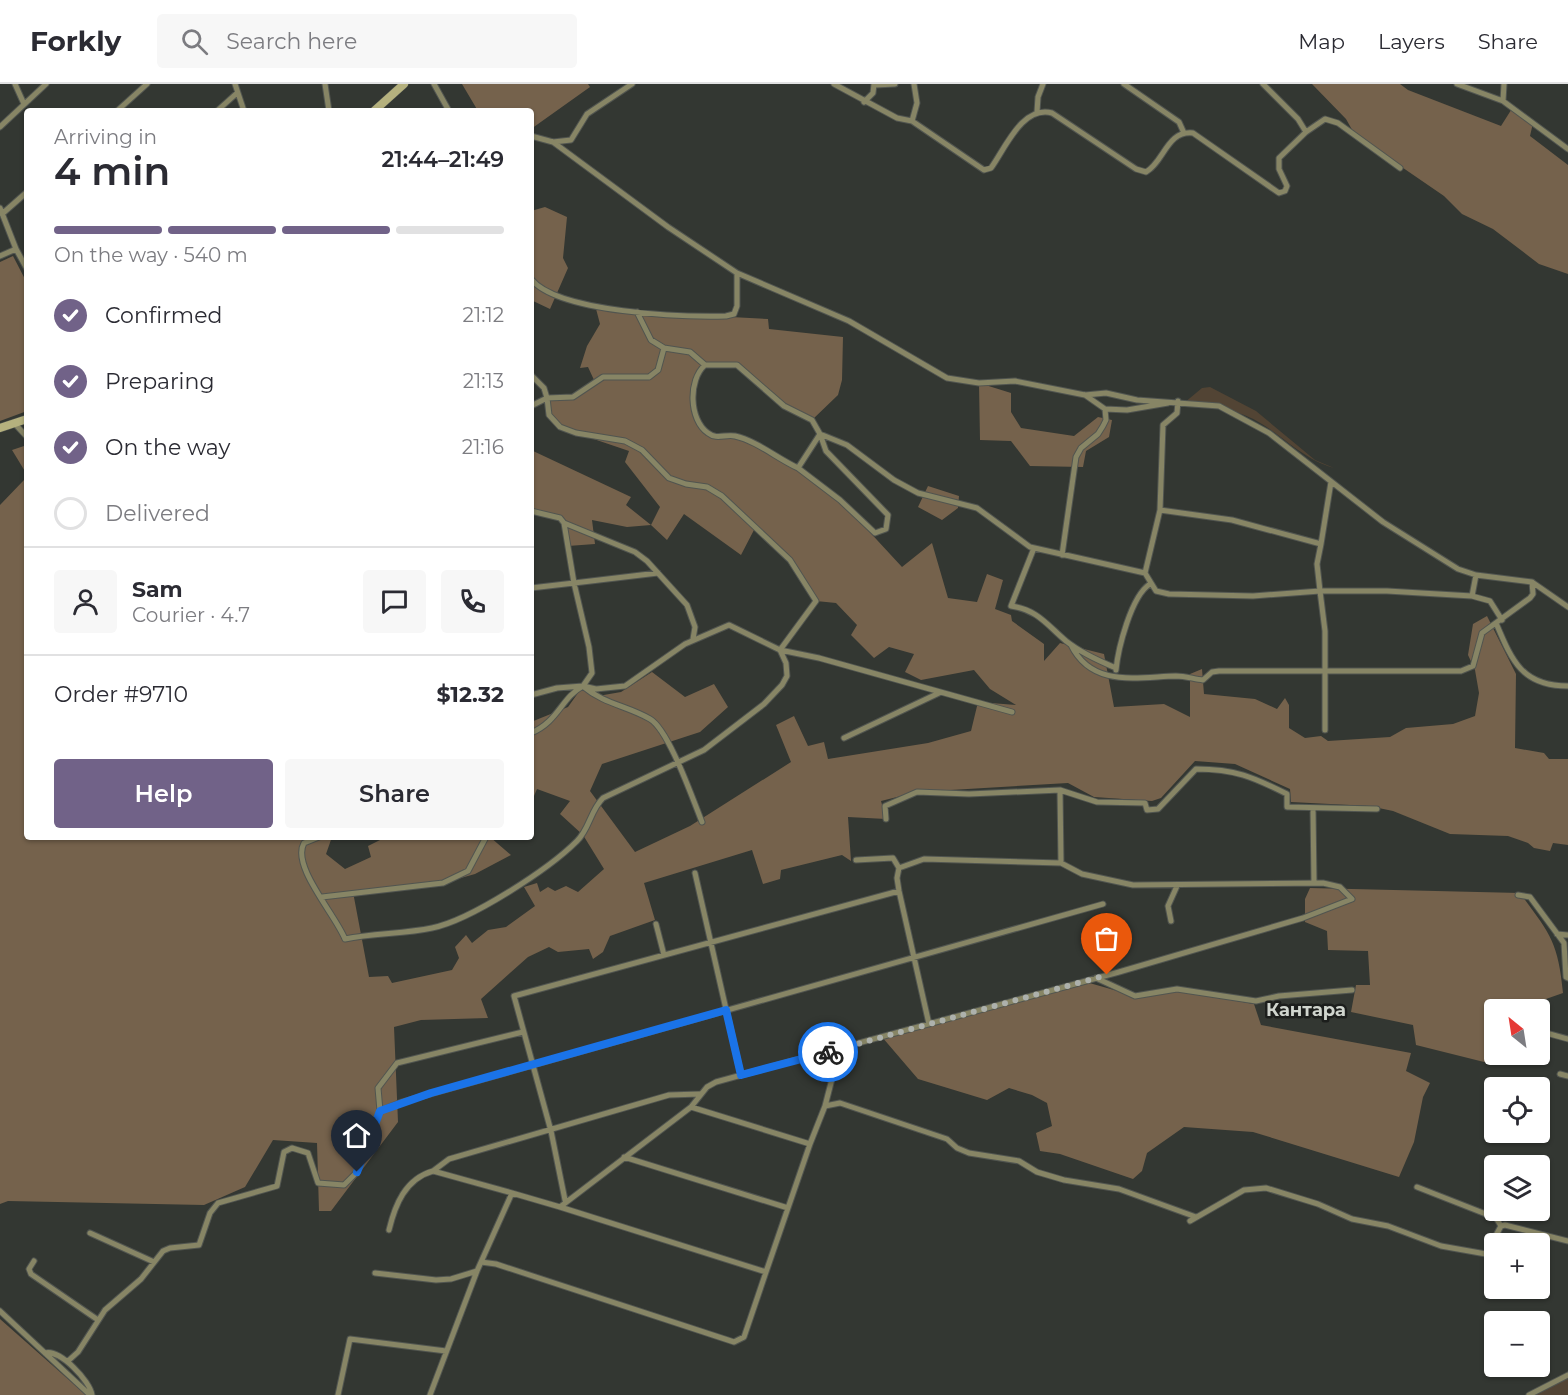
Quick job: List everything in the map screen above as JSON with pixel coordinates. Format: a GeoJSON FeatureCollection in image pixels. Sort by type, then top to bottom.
{"type":"FeatureCollection","features":[{"type":"Feature","properties":{"kind":"street"},"geometry":{"type":"LineString","coordinates":[[15,84],[24,104]]}},
{"type":"Feature","properties":{"kind":"street"},"geometry":{"type":"LineString","coordinates":[[0,127],[46,84]]}},
{"type":"Feature","properties":{"kind":"street"},"geometry":{"type":"LineString","coordinates":[[120,108],[147,84]]}},
{"type":"Feature","properties":{"kind":"street"},"geometry":{"type":"LineString","coordinates":[[235,84],[243,108]]}},
{"type":"Feature","properties":{"kind":"street"},"geometry":{"type":"LineString","coordinates":[[325,84],[329,108]]}},
{"type":"Feature","properties":{"kind":"street"},"geometry":{"type":"LineString","coordinates":[[377,108],[404,84]]}},
{"type":"Feature","properties":{"kind":"street"},"geometry":{"type":"LineString","coordinates":[[434,84],[447,108]]}},
{"type":"Feature","properties":{"kind":"street"},"geometry":{"type":"LineString","coordinates":[[552,142],[571,140],[587,114],[633,84]]}},
{"type":"Feature","properties":{"kind":"street"},"geometry":{"type":"LineString","coordinates":[[834,84],[897,118],[912,121],[984,170],[991,168],[1001,151],[1029,116],[1037,112],[1052,113],[1136,169],[1146,172],[1155,165],[1170,142],[1184,133],[1200,135],[1245,171],[1276,192],[1282,193],[1287,189],[1287,182],[1279,169],[1278,161],[1321,120],[1332,120],[1400,168]]}},
{"type":"Feature","properties":{"kind":"street"},"geometry":{"type":"LineString","coordinates":[[864,102],[873,93],[875,84],[895,84]]}},
{"type":"Feature","properties":{"kind":"street"},"geometry":{"type":"LineString","coordinates":[[912,121],[917,103],[914,84]]}},
{"type":"Feature","properties":{"kind":"street"},"geometry":{"type":"LineString","coordinates":[[1037,112],[1038,97],[1043,84]]}},
{"type":"Feature","properties":{"kind":"street"},"geometry":{"type":"LineString","coordinates":[[1124,84],[1179,122],[1184,133]]}},
{"type":"Feature","properties":{"kind":"street"},"geometry":{"type":"LineString","coordinates":[[1263,84],[1298,119],[1306,132]]}},
{"type":"Feature","properties":{"kind":"street"},"geometry":{"type":"LineString","coordinates":[[1457,84],[1503,101],[1568,150]]}},
{"type":"Feature","properties":{"kind":"street"},"geometry":{"type":"LineString","coordinates":[[1503,101],[1504,84]]}},
{"type":"Feature","properties":{"kind":"street"},"geometry":{"type":"LineString","coordinates":[[221,108],[237,93]]}},
{"type":"Feature","properties":{"kind":"street"},"geometry":{"type":"LineString","coordinates":[[534,137],[552,142],[659,220],[737,273],[849,321],[947,378],[979,383],[1015,381],[1085,395],[1106,393],[1137,400],[1178,401],[1219,406],[1236,413],[1269,433],[1383,522],[1458,569],[1476,575],[1532,582],[1568,607]]}},
{"type":"Feature","properties":{"kind":"street"},"geometry":{"type":"LineString","coordinates":[[24,194],[1,211],[24,264]]}},
{"type":"Feature","properties":{"kind":"street"},"geometry":{"type":"LineString","coordinates":[[0,256],[16,249]]}},
{"type":"Feature","properties":{"kind":"street"},"geometry":{"type":"LineString","coordinates":[[534,282],[538,287],[556,295],[617,311],[731,316],[737,306],[737,273]]}},
{"type":"Feature","properties":{"kind":"street"},"geometry":{"type":"LineString","coordinates":[[637,312],[651,340],[664,348],[690,352],[705,365],[723,363],[737,365],[784,406],[812,420],[826,451],[885,509],[889,520],[886,529],[874,533],[840,500],[798,468],[743,439],[732,436],[716,437],[704,431],[695,418],[693,406],[696,383],[705,365]]}},
{"type":"Feature","properties":{"kind":"street"},"geometry":{"type":"LineString","coordinates":[[534,404],[547,398],[573,397],[594,380],[603,377],[649,377],[658,370],[664,348]]}},
{"type":"Feature","properties":{"kind":"street"},"geometry":{"type":"LineString","coordinates":[[534,378],[544,388],[549,415],[560,427],[576,433],[625,441],[642,450],[669,478],[714,490],[790,560],[816,602],[780,650]]}},
{"type":"Feature","properties":{"kind":"street"},"geometry":{"type":"LineString","coordinates":[[1085,395],[1105,409],[1147,408],[1169,401]]}},
{"type":"Feature","properties":{"kind":"street"},"geometry":{"type":"LineString","coordinates":[[1178,401],[1177,413],[1163,425],[1160,510],[1145,573],[1155,591],[1169,594],[1253,597],[1320,591],[1386,591],[1472,596],[1490,601],[1502,620]]}},
{"type":"Feature","properties":{"kind":"street"},"geometry":{"type":"LineString","coordinates":[[1062,555],[1077,457],[1081,448],[1101,430],[1106,420],[1105,409]]}},
{"type":"Feature","properties":{"kind":"street"},"geometry":{"type":"LineString","coordinates":[[0,428],[24,420]]}},
{"type":"Feature","properties":{"kind":"street"},"geometry":{"type":"LineString","coordinates":[[15,424],[24,434]]}},
{"type":"Feature","properties":{"kind":"street"},"geometry":{"type":"LineString","coordinates":[[798,468],[820,434]]}},
{"type":"Feature","properties":{"kind":"street"},"geometry":{"type":"LineString","coordinates":[[820,434],[846,445],[886,475],[918,494],[976,508],[1013,537],[1034,548],[1145,573]]}},
{"type":"Feature","properties":{"kind":"street"},"geometry":{"type":"LineString","coordinates":[[1326,730],[1325,631],[1317,564],[1331,482]]}},
{"type":"Feature","properties":{"kind":"street"},"geometry":{"type":"LineString","coordinates":[[1160,510],[1232,520],[1322,544]]}},
{"type":"Feature","properties":{"kind":"street"},"geometry":{"type":"LineString","coordinates":[[534,512],[560,519],[564,523],[635,552],[687,605],[695,627],[693,639]]}},
{"type":"Feature","properties":{"kind":"street"},"geometry":{"type":"LineString","coordinates":[[534,731],[550,721],[570,694],[583,686],[590,678],[592,666],[564,523]]}},
{"type":"Feature","properties":{"kind":"street"},"geometry":{"type":"LineString","coordinates":[[1034,548],[1011,606],[1022,608],[1045,620],[1071,645],[1092,658],[1116,668]]}},
{"type":"Feature","properties":{"kind":"street"},"geometry":{"type":"LineString","coordinates":[[534,588],[658,573]]}},
{"type":"Feature","properties":{"kind":"street"},"geometry":{"type":"LineString","coordinates":[[1472,596],[1476,575]]}},
{"type":"Feature","properties":{"kind":"street"},"geometry":{"type":"LineString","coordinates":[[1071,645],[1081,660],[1090,666],[1124,680],[1179,676],[1201,680],[1219,671],[1467,671],[1475,662],[1482,633],[1530,598],[1533,594],[1532,582]]}},
{"type":"Feature","properties":{"kind":"street"},"geometry":{"type":"LineString","coordinates":[[1124,680],[1118,676],[1116,668],[1120,649],[1135,604],[1142,591],[1150,584]]}},
{"type":"Feature","properties":{"kind":"street"},"geometry":{"type":"LineString","coordinates":[[1496,623],[1514,661],[1526,675],[1554,686],[1568,686]]}},
{"type":"Feature","properties":{"kind":"street"},"geometry":{"type":"LineString","coordinates":[[534,694],[557,688],[583,686],[596,689],[625,686],[693,639],[729,625],[780,650],[819,658],[1012,712]]}},
{"type":"Feature","properties":{"kind":"street"},"geometry":{"type":"LineString","coordinates":[[312,840],[304,843],[301,859],[306,875],[322,897],[345,939],[372,933],[423,930],[447,924],[551,864],[583,835],[593,812],[603,798],[678,763],[717,741],[777,691],[787,676],[786,663],[780,650]]}},
{"type":"Feature","properties":{"kind":"street"},"geometry":{"type":"LineString","coordinates":[[583,686],[596,697],[657,723],[678,763],[702,822]]}},
{"type":"Feature","properties":{"kind":"street"},"geometry":{"type":"LineString","coordinates":[[844,738],[939,693]]}},
{"type":"Feature","properties":{"kind":"street"},"geometry":{"type":"LineString","coordinates":[[886,819],[885,806],[917,792],[969,794],[1060,790],[1097,802],[1145,804],[1147,810],[1158,809],[1196,769],[1226,769],[1246,774],[1287,794],[1287,807],[1377,809]]}},
{"type":"Feature","properties":{"kind":"street"},"geometry":{"type":"LineString","coordinates":[[1060,790],[1061,863]]}},
{"type":"Feature","properties":{"kind":"street"},"geometry":{"type":"LineString","coordinates":[[1313,809],[1314,883]]}},
{"type":"Feature","properties":{"kind":"street"},"geometry":{"type":"LineString","coordinates":[[322,897],[429,885],[450,880],[468,871],[484,840]]}},
{"type":"Feature","properties":{"kind":"street"},"geometry":{"type":"LineString","coordinates":[[856,860],[892,858],[899,868],[897,878],[899,891],[929,1024]]}},
{"type":"Feature","properties":{"kind":"street"},"geometry":{"type":"LineString","coordinates":[[560,1207],[565,1200],[691,1107],[700,1094],[716,1082],[1096,978],[1303,918],[1352,899],[1340,887],[1314,883],[1133,885],[1082,874],[1061,863],[924,859],[899,868]]}},
{"type":"Feature","properties":{"kind":"street"},"geometry":{"type":"LineString","coordinates":[[695,873],[741,1075]]}},
{"type":"Feature","properties":{"kind":"street"},"geometry":{"type":"LineString","coordinates":[[1171,921],[1168,906],[1177,886]]}},
{"type":"Feature","properties":{"kind":"street"},"geometry":{"type":"LineString","coordinates":[[565,1200],[551,1131],[514,996],[899,891]]}},
{"type":"Feature","properties":{"kind":"street"},"geometry":{"type":"LineString","coordinates":[[1518,895],[1530,897],[1564,943],[1566,977],[1568,978]]}},
{"type":"Feature","properties":{"kind":"street"},"geometry":{"type":"LineString","coordinates":[[380,1111],[431,1093],[1103,904]]}},
{"type":"Feature","properties":{"kind":"street"},"geometry":{"type":"LineString","coordinates":[[656,924],[664,955]]}},
{"type":"Feature","properties":{"kind":"street"},"geometry":{"type":"LineString","coordinates":[[1557,934],[1568,935]]}},
{"type":"Feature","properties":{"kind":"street"},"geometry":{"type":"LineString","coordinates":[[1096,978],[1135,996],[1177,988],[1256,1001],[1279,996],[1352,990]]}},
{"type":"Feature","properties":{"kind":"street"},"geometry":{"type":"LineString","coordinates":[[68,1361],[105,1310],[141,1279],[153,1262],[170,1248],[199,1245],[210,1213],[218,1203],[277,1186],[284,1152],[292,1148],[302,1149],[308,1153],[318,1183],[344,1185],[357,1172],[380,1111],[378,1088],[397,1063],[523,1032]]}},
{"type":"Feature","properties":{"kind":"street"},"geometry":{"type":"LineString","coordinates":[[1550,1034],[1568,1039]]}},
{"type":"Feature","properties":{"kind":"street"},"geometry":{"type":"LineString","coordinates":[[481,1262],[496,1264],[735,1342],[744,1337],[825,1106],[840,1048]]}},
{"type":"Feature","properties":{"kind":"street"},"geometry":{"type":"LineString","coordinates":[[1560,1074],[1568,1076]]}},
{"type":"Feature","properties":{"kind":"street"},"geometry":{"type":"LineString","coordinates":[[389,1230],[402,1194],[414,1181],[449,1159],[669,1095],[700,1094]]}},
{"type":"Feature","properties":{"kind":"street"},"geometry":{"type":"LineString","coordinates":[[825,1106],[840,1103],[947,1139],[957,1148],[969,1153],[1019,1161],[1046,1174],[1119,1190],[1193,1219],[1244,1190],[1266,1188],[1318,1204],[1352,1219],[1388,1226],[1441,1246],[1486,1254],[1501,1226]]}},
{"type":"Feature","properties":{"kind":"street"},"geometry":{"type":"LineString","coordinates":[[691,1107],[810,1144]]}},
{"type":"Feature","properties":{"kind":"street"},"geometry":{"type":"LineString","coordinates":[[624,1157],[788,1208]]}},
{"type":"Feature","properties":{"kind":"street"},"geometry":{"type":"LineString","coordinates":[[433,1171],[512,1192],[766,1272]]}},
{"type":"Feature","properties":{"kind":"street"},"geometry":{"type":"LineString","coordinates":[[1417,1187],[1496,1218],[1501,1226]]}},
{"type":"Feature","properties":{"kind":"street"},"geometry":{"type":"LineString","coordinates":[[430,1395],[477,1271],[512,1192]]}},
{"type":"Feature","properties":{"kind":"street"},"geometry":{"type":"LineString","coordinates":[[1501,1226],[1512,1226],[1568,1241]]}},
{"type":"Feature","properties":{"kind":"street"},"geometry":{"type":"LineString","coordinates":[[90,1233],[153,1262]]}},
{"type":"Feature","properties":{"kind":"street"},"geometry":{"type":"LineString","coordinates":[[34,1261],[29,1269],[31,1274],[98,1320]]}},
{"type":"Feature","properties":{"kind":"street"},"geometry":{"type":"LineString","coordinates":[[375,1273],[436,1280],[451,1279],[477,1271]]}},
{"type":"Feature","properties":{"kind":"street"},"geometry":{"type":"LineString","coordinates":[[0,1311],[91,1395]]}},
{"type":"Feature","properties":{"kind":"street"},"geometry":{"type":"LineString","coordinates":[[338,1395],[350,1339],[446,1351]]}},
{"type":"Feature","properties":{"kind":"street"},"geometry":{"type":"LineString","coordinates":[[45,1353],[52,1353],[68,1361],[90,1388],[91,1395]]}},
{"type":"Feature","properties":{"kind":"street"},"geometry":{"type":"LineString","coordinates":[[1529,1395],[1568,1374]]}},
{"type":"Feature","properties":{"kind":"shaded area"},"geometry":{"type":"Polygon","coordinates":[[[462,84],[588,84],[590,87],[534,127],[534,108],[476,108],[462,84]]]}},
{"type":"Feature","properties":{"kind":"shaded area"},"geometry":{"type":"Polygon","coordinates":[[[1312,84],[1400,84],[1408,90],[1501,126],[1513,107],[1533,123],[1530,136],[1568,165],[1568,274],[1539,264],[1493,229],[1462,214],[1444,196],[1355,135],[1346,119],[1312,84]]]}},
{"type":"Feature","properties":{"kind":"shaded area"},"geometry":{"type":"Polygon","coordinates":[[[545,207],[567,217],[563,258],[568,268],[550,309],[534,301],[534,210],[545,207]]]}},
{"type":"Feature","properties":{"kind":"shaded area"},"geometry":{"type":"Polygon","coordinates":[[[13,256],[24,277],[24,412],[0,421],[0,262],[13,256]]]}},
{"type":"Feature","properties":{"kind":"shaded area"},"geometry":{"type":"Polygon","coordinates":[[[595,305],[617,311],[768,319],[769,329],[843,337],[842,380],[838,395],[812,420],[784,406],[742,368],[705,365],[696,383],[694,413],[710,435],[737,437],[798,468],[840,500],[902,567],[932,543],[948,598],[977,602],[987,574],[1003,580],[995,609],[1011,615],[1012,621],[1044,644],[1044,661],[1060,643],[1104,654],[1114,707],[1164,704],[1190,717],[1190,674],[1202,669],[1204,694],[1255,699],[1277,709],[1285,698],[1289,705],[1289,728],[1305,738],[1321,736],[1328,741],[1390,737],[1406,728],[1453,724],[1475,716],[1479,693],[1475,670],[1468,655],[1473,624],[1487,616],[1516,674],[1515,748],[1544,753],[1549,759],[1568,759],[1568,845],[1553,843],[1550,851],[1534,848],[1528,843],[1508,836],[1450,834],[1393,811],[1369,806],[1291,802],[1290,789],[1235,764],[1195,761],[1161,798],[1152,801],[1094,797],[1068,783],[917,792],[881,801],[886,819],[848,817],[851,861],[842,855],[781,870],[780,879],[763,884],[752,850],[644,883],[655,920],[610,936],[603,952],[593,959],[589,949],[558,952],[549,947],[528,957],[481,999],[488,1018],[421,1020],[394,1027],[398,1122],[331,1211],[319,1211],[317,1143],[273,1140],[245,1187],[204,1205],[8,1201],[0,1204],[0,505],[24,480],[24,840],[331,840],[326,854],[345,869],[371,857],[368,846],[380,840],[494,840],[511,855],[475,874],[443,883],[353,892],[369,977],[388,976],[392,983],[452,970],[459,958],[455,947],[466,935],[472,943],[488,930],[506,927],[535,906],[524,887],[537,883],[540,892],[548,887],[555,891],[566,886],[578,892],[604,869],[583,835],[560,814],[570,801],[537,789],[534,796],[534,721],[568,707],[583,686],[598,696],[621,692],[652,672],[685,697],[714,684],[728,707],[700,732],[602,764],[590,791],[635,852],[690,826],[791,762],[776,725],[794,716],[808,746],[824,742],[828,759],[928,743],[971,731],[978,702],[1016,705],[990,689],[974,670],[921,680],[905,672],[914,654],[889,647],[874,658],[851,635],[857,625],[836,603],[816,601],[797,571],[755,528],[741,555],[684,514],[667,540],[651,525],[660,507],[625,462],[629,451],[576,433],[551,419],[547,398],[573,397],[594,380],[588,367],[580,368],[587,346],[600,324],[595,305]]]}},
{"type":"Feature","properties":{"kind":"shaded area"},"geometry":{"type":"Polygon","coordinates":[[[979,383],[1011,393],[1011,412],[1021,428],[1074,436],[1098,417],[1112,420],[1109,437],[1086,451],[1083,467],[1030,466],[1011,441],[980,440],[979,383]]]}},
{"type":"Feature","properties":{"kind":"shaded area"},"geometry":{"type":"Polygon","coordinates":[[[1210,387],[1256,411],[1315,460],[1334,468],[1314,460],[1305,455],[1262,424],[1235,411],[1184,403],[1202,388],[1210,387]]]}},
{"type":"Feature","properties":{"kind":"shaded area"},"geometry":{"type":"Polygon","coordinates":[[[24,446],[24,470],[12,450],[24,446]]]}},
{"type":"Feature","properties":{"kind":"shaded area"},"geometry":{"type":"Polygon","coordinates":[[[534,451],[631,497],[626,505],[651,525],[627,527],[592,520],[595,544],[568,546],[560,519],[534,512],[534,451]]]}},
{"type":"Feature","properties":{"kind":"shaded area"},"geometry":{"type":"Polygon","coordinates":[[[928,486],[959,496],[958,508],[942,520],[918,507],[928,486]]]}},
{"type":"Feature","properties":{"kind":"shaded area"},"geometry":{"type":"Polygon","coordinates":[[[1310,888],[1520,893],[1551,939],[1558,961],[1563,993],[1546,999],[1484,999],[1484,1062],[1416,1045],[1413,1025],[1351,1012],[1356,985],[1370,985],[1368,951],[1328,950],[1327,931],[1305,922],[1305,899],[1310,888]]]}},
{"type":"Feature","properties":{"kind":"shaded area"},"geometry":{"type":"Polygon","coordinates":[[[1086,982],[1135,996],[1180,991],[1254,1004],[1261,1025],[1411,1053],[1406,1071],[1430,1083],[1423,1097],[1414,1142],[1399,1177],[1253,1132],[1184,1127],[1147,1153],[1142,1171],[1133,1179],[1060,1154],[1040,1151],[1036,1133],[1052,1126],[1047,1103],[1032,1095],[1009,1088],[987,1100],[918,1079],[882,1037],[1086,982]]]}},
{"type":"Feature","properties":{"kind":"shaded area"},"geometry":{"type":"Polygon","coordinates":[[[0,1319],[86,1395],[0,1395],[0,1319]]]}},
{"type":"Feature","properties":{"kind":"shaded area"},"geometry":{"type":"Polygon","coordinates":[[[1568,1375],[1568,1395],[1529,1395],[1568,1375]]]}},
{"type":"Feature","properties":{"kind":"way so far"},"geometry":{"type":"LineString","coordinates":[[828,1052],[1107,975]]}},
{"type":"Feature","properties":{"kind":"district","name":"Кантара"},"geometry":{"type":"Point","coordinates":[1306,1010]}},
{"type":"Feature","properties":{"kind":"route"},"geometry":{"type":"LineString","coordinates":[[357,1172],[380,1111],[431,1093],[726,1010],[741,1075],[828,1052]]}}]}
